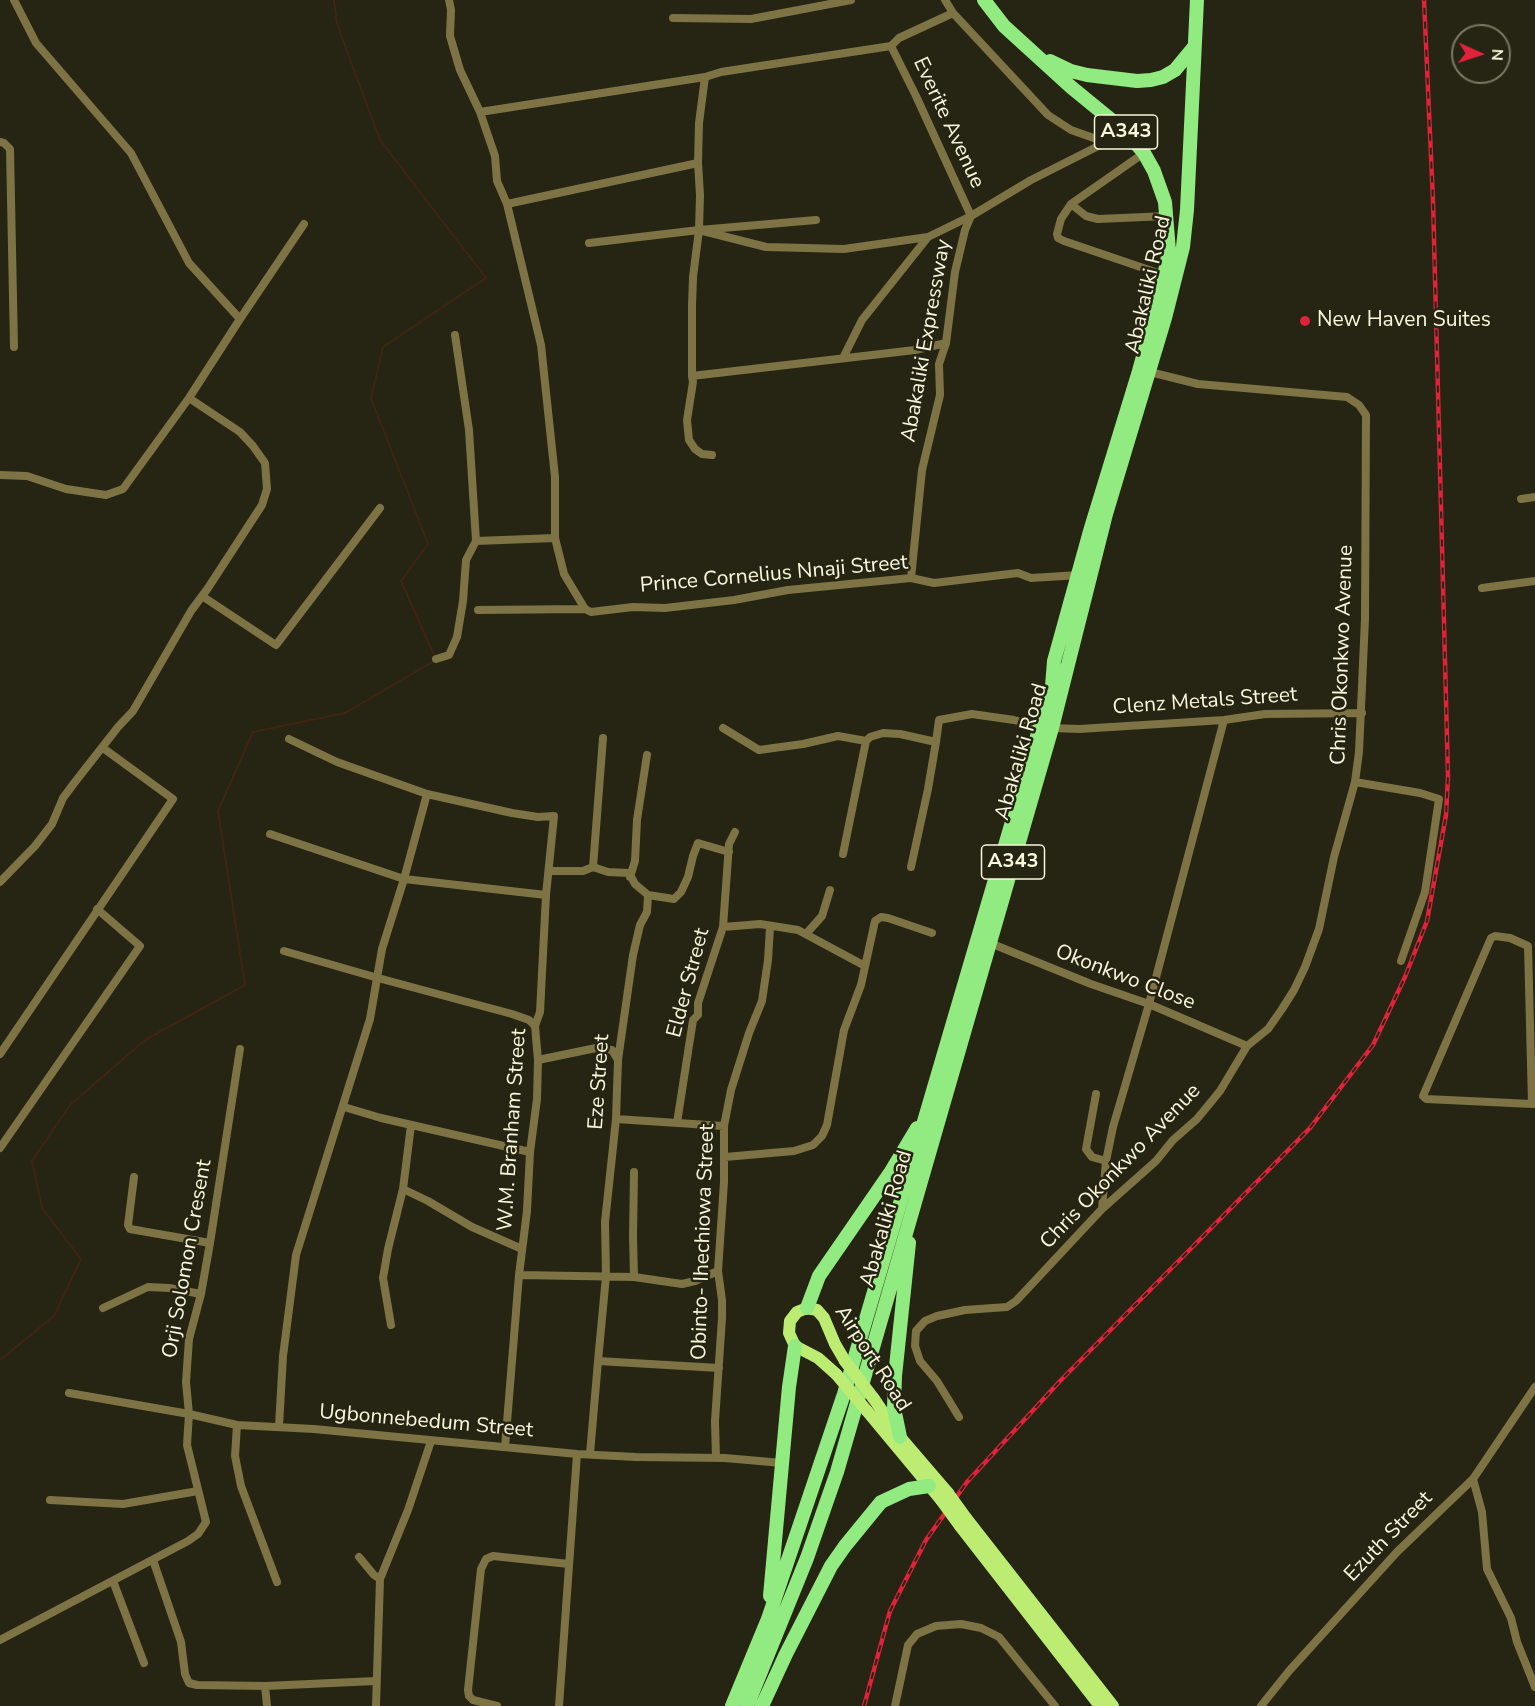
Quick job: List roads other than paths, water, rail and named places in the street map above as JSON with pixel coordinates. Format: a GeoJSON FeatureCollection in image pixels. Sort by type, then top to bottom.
{"type":"FeatureCollection","features":[{"type":"Feature","properties":{"kind":"highway"},"geometry":{"type":"LineString","coordinates":[[984,0],[1004,26]]}},
{"type":"Feature","properties":{"kind":"highway","name":"A343"},"geometry":{"type":"LineString","coordinates":[[992,0],[1004,26],[1071,87],[1126,132],[1144,153],[1160,188],[1167,216]]}},
{"type":"Feature","properties":{"kind":"highway","name":"Abakaliki Road"},"geometry":{"type":"LineString","coordinates":[[747,1706],[807,1558],[837,1472],[990,943],[1046,728],[1106,514],[1150,372],[1183,247],[1187,210],[1197,0]]}},
{"type":"Feature","properties":{"kind":"highway","name":"A343"},"geometry":{"type":"LineString","coordinates":[[1038,55],[1071,71],[1104,78],[1137,81],[1170,74],[1195,46]]}},
{"type":"Feature","properties":{"kind":"highway","name":"Abakaliki Road"},"geometry":{"type":"LineString","coordinates":[[732,1706],[768,1619],[844,1394],[925,1117],[1046,728],[1054,661],[1104,479],[1139,371],[1164,275],[1169,238],[1167,216]]}},
{"type":"Feature","properties":{"kind":"highway"},"geometry":{"type":"LineString","coordinates":[[807,1308],[819,1276],[890,1173],[925,1117]]}},
{"type":"Feature","properties":{"kind":"highway"},"geometry":{"type":"LineString","coordinates":[[900,1437],[894,1408],[895,1376],[913,1205]]}},
{"type":"Feature","properties":{"kind":"highway"},"geometry":{"type":"LineString","coordinates":[[768,1619],[795,1347]]}},
{"type":"Feature","properties":{"kind":"highway"},"geometry":{"type":"LineString","coordinates":[[762,1706],[831,1566],[845,1546],[881,1503],[909,1489],[929,1486]]}},
{"type":"Feature","properties":{"kind":"main road","name":"Airport Road"},"geometry":{"type":"LineString","coordinates":[[944,1497],[929,1486],[836,1374],[818,1358],[795,1347],[789,1333],[790,1321],[797,1312],[807,1308],[818,1310],[825,1318],[835,1344],[845,1361],[1100,1706]]}},
{"type":"Feature","properties":{"kind":"main road","name":"Airport Road"},"geometry":{"type":"LineString","coordinates":[[963,1522],[1113,1706]]}},
{"type":"Feature","properties":{"kind":"street"},"geometry":{"type":"LineString","coordinates":[[14,0],[36,43],[131,153],[189,263],[240,319]]}},
{"type":"Feature","properties":{"kind":"street"},"geometry":{"type":"LineString","coordinates":[[448,0],[451,10],[450,36],[460,70],[480,112],[495,156],[497,181],[507,204],[541,345],[555,477],[555,538],[564,574],[585,609]]}},
{"type":"Feature","properties":{"kind":"street"},"geometry":{"type":"LineString","coordinates":[[673,18],[752,18],[851,0]]}},
{"type":"Feature","properties":{"kind":"street"},"geometry":{"type":"LineString","coordinates":[[945,0],[953,13],[1048,115],[1071,130],[1105,141]]}},
{"type":"Feature","properties":{"kind":"street"},"geometry":{"type":"LineString","coordinates":[[480,112],[891,46],[899,38],[953,13]]}},
{"type":"Feature","properties":{"kind":"street","name":"Everite Avenue"},"geometry":{"type":"LineString","coordinates":[[891,46],[971,216]]}},
{"type":"Feature","properties":{"kind":"street"},"geometry":{"type":"LineString","coordinates":[[705,77],[699,123],[699,230],[692,306],[693,382],[687,420],[689,440],[695,449],[702,454],[712,455]]}},
{"type":"Feature","properties":{"kind":"street","name":"Abakaliki Expressway"},"geometry":{"type":"LineString","coordinates":[[911,578],[922,471],[940,395],[939,364],[946,343],[955,272],[965,230],[971,216],[1031,180],[1126,132]]}},
{"type":"Feature","properties":{"kind":"street"},"geometry":{"type":"LineString","coordinates":[[0,142],[10,149],[15,347]]}},
{"type":"Feature","properties":{"kind":"street"},"geometry":{"type":"LineString","coordinates":[[1144,153],[1071,204],[1065,211],[1056,231],[1058,238],[1164,275]]}},
{"type":"Feature","properties":{"kind":"street"},"geometry":{"type":"LineString","coordinates":[[507,204],[698,164]]}},
{"type":"Feature","properties":{"kind":"street"},"geometry":{"type":"LineString","coordinates":[[1071,204],[1086,216],[1098,219],[1167,216]]}},
{"type":"Feature","properties":{"kind":"street"},"geometry":{"type":"LineString","coordinates":[[699,230],[766,247],[844,249],[928,237],[971,216]]}},
{"type":"Feature","properties":{"kind":"street"},"geometry":{"type":"LineString","coordinates":[[589,243],[699,230],[816,220]]}},
{"type":"Feature","properties":{"kind":"street"},"geometry":{"type":"LineString","coordinates":[[0,475],[27,476],[66,489],[106,495],[123,489],[189,398],[304,224]]}},
{"type":"Feature","properties":{"kind":"street"},"geometry":{"type":"LineString","coordinates":[[843,358],[862,320],[928,237]]}},
{"type":"Feature","properties":{"kind":"street"},"geometry":{"type":"LineString","coordinates":[[436,659],[449,655],[457,637],[466,560],[476,541],[469,430],[455,335]]}},
{"type":"Feature","properties":{"kind":"street"},"geometry":{"type":"LineString","coordinates":[[692,376],[915,350],[946,343]]}},
{"type":"Feature","properties":{"kind":"street","name":"Chris Okonkwo Avenue"},"geometry":{"type":"LineString","coordinates":[[959,1417],[937,1381],[920,1361],[915,1346],[916,1331],[925,1321],[937,1316],[965,1310],[1007,1307],[1016,1301],[1102,1209],[1156,1161],[1173,1140],[1197,1119],[1220,1090],[1247,1046],[1268,1029],[1294,990],[1305,967],[1319,928],[1334,858],[1355,782],[1362,713],[1365,619],[1366,415],[1359,405],[1347,397],[1198,384],[1150,372]]}},
{"type":"Feature","properties":{"kind":"street"},"geometry":{"type":"LineString","coordinates":[[0,882],[52,824],[63,798],[133,711],[191,611],[262,505],[267,489],[265,463],[240,432],[189,398]]}},
{"type":"Feature","properties":{"kind":"street"},"geometry":{"type":"LineString","coordinates":[[1521,499],[1535,497]]}},
{"type":"Feature","properties":{"kind":"street"},"geometry":{"type":"LineString","coordinates":[[202,596],[276,645],[380,508]]}},
{"type":"Feature","properties":{"kind":"street"},"geometry":{"type":"LineString","coordinates":[[476,541],[555,538]]}},
{"type":"Feature","properties":{"kind":"street","name":"Prince Cornelius Nnaji Street"},"geometry":{"type":"LineString","coordinates":[[478,610],[585,609],[591,612],[633,607],[665,608],[734,600],[788,590],[911,578],[934,583],[1018,573],[1031,578],[1079,575]]}},
{"type":"Feature","properties":{"kind":"street"},"geometry":{"type":"LineString","coordinates":[[1482,588],[1535,581]]}},
{"type":"Feature","properties":{"kind":"street","name":"Clenz Metals Street"},"geometry":{"type":"LineString","coordinates":[[936,742],[939,720],[972,714],[1014,720],[1046,728],[1079,729],[1224,720],[1265,714],[1362,713]]}},
{"type":"Feature","properties":{"kind":"street"},"geometry":{"type":"LineString","coordinates":[[1102,1209],[1106,1161],[1113,1127],[1149,1004],[1224,720]]}},
{"type":"Feature","properties":{"kind":"street"},"geometry":{"type":"LineString","coordinates":[[723,728],[759,750],[803,744],[838,735],[866,741]]}},
{"type":"Feature","properties":{"kind":"street"},"geometry":{"type":"LineString","coordinates":[[843,854],[866,741],[874,735],[883,733],[900,734],[936,742],[911,867]]}},
{"type":"Feature","properties":{"kind":"street"},"geometry":{"type":"LineString","coordinates":[[593,867],[603,738]]}},
{"type":"Feature","properties":{"kind":"street"},"geometry":{"type":"LineString","coordinates":[[279,1426],[282,1356],[297,1255],[370,1018],[382,949],[427,794],[337,762],[289,739]]}},
{"type":"Feature","properties":{"kind":"street"},"geometry":{"type":"LineString","coordinates":[[0,1054],[173,799],[103,748]]}},
{"type":"Feature","properties":{"kind":"street"},"geometry":{"type":"LineString","coordinates":[[630,877],[635,861],[647,755]]}},
{"type":"Feature","properties":{"kind":"street"},"geometry":{"type":"LineString","coordinates":[[1355,782],[1420,793],[1439,799],[1425,892],[1401,961]]}},
{"type":"Feature","properties":{"kind":"street","name":"W.M. Branham Street"},"geometry":{"type":"LineString","coordinates":[[427,794],[512,813],[538,817],[554,816],[546,896],[540,1012],[535,1026],[538,1060],[537,1099],[530,1152],[527,1211],[519,1275],[505,1448]]}},
{"type":"Feature","properties":{"kind":"street","name":"Elder Street"},"geometry":{"type":"LineString","coordinates":[[677,1123],[693,1020],[698,1015],[698,1003],[723,927],[729,844],[735,832]]}},
{"type":"Feature","properties":{"kind":"street"},"geometry":{"type":"LineString","coordinates":[[270,834],[404,879],[546,896]]}},
{"type":"Feature","properties":{"kind":"street"},"geometry":{"type":"LineString","coordinates":[[549,871],[583,871],[593,867],[608,872],[629,873],[635,884],[648,895],[674,899],[688,877],[698,843],[729,852]]}},
{"type":"Feature","properties":{"kind":"street"},"geometry":{"type":"LineString","coordinates":[[806,934],[822,916],[830,890]]}},
{"type":"Feature","properties":{"kind":"street","name":"Eze Street"},"geometry":{"type":"LineString","coordinates":[[590,1454],[606,1276],[606,1222],[616,1119],[618,1060],[633,955],[640,925],[647,912],[648,895]]}},
{"type":"Feature","properties":{"kind":"street"},"geometry":{"type":"LineString","coordinates":[[0,1148],[141,946],[97,909]]}},
{"type":"Feature","properties":{"kind":"street"},"geometry":{"type":"LineString","coordinates":[[725,1157],[804,1149],[813,1145],[822,1136],[827,1125],[844,1030],[866,966],[875,921],[881,917],[932,933]]}},
{"type":"Feature","properties":{"kind":"street"},"geometry":{"type":"LineString","coordinates":[[723,927],[760,924],[798,930],[866,966]]}},
{"type":"Feature","properties":{"kind":"street","name":"Obinto- Ihechiowa Street"},"geometry":{"type":"LineString","coordinates":[[716,1458],[715,1421],[722,1300],[718,1270],[723,1207],[724,1126],[731,1090],[762,1000],[770,927]]}},
{"type":"Feature","properties":{"kind":"street"},"geometry":{"type":"LineString","coordinates":[[1495,936],[1510,938],[1528,946],[1533,1104],[1425,1099],[1423,1096],[1491,938],[1495,936]]}},
{"type":"Feature","properties":{"kind":"street","name":"Okonkwo Close"},"geometry":{"type":"LineString","coordinates":[[990,943],[1090,984],[1149,1004],[1247,1046]]}},
{"type":"Feature","properties":{"kind":"street"},"geometry":{"type":"LineString","coordinates":[[284,951],[512,1014],[529,1020],[535,1026]]}},
{"type":"Feature","properties":{"kind":"street"},"geometry":{"type":"LineString","coordinates":[[538,1060],[604,1048],[612,1050],[618,1060]]}},
{"type":"Feature","properties":{"kind":"street","name":"Orji Solomon Cresent"},"geometry":{"type":"LineString","coordinates":[[0,1640],[188,1541],[204,1528],[206,1517],[187,1445],[189,1414],[186,1382],[189,1339],[201,1294],[210,1243],[240,1049]]}},
{"type":"Feature","properties":{"kind":"street"},"geometry":{"type":"LineString","coordinates":[[1096,1094],[1086,1149],[1092,1157],[1106,1161]]}},
{"type":"Feature","properties":{"kind":"street"},"geometry":{"type":"LineString","coordinates":[[344,1107],[530,1152]]}},
{"type":"Feature","properties":{"kind":"street"},"geometry":{"type":"LineString","coordinates":[[616,1119],[724,1126]]}},
{"type":"Feature","properties":{"kind":"street"},"geometry":{"type":"LineString","coordinates":[[391,1325],[384,1278],[388,1249],[403,1190],[411,1125]]}},
{"type":"Feature","properties":{"kind":"street"},"geometry":{"type":"LineString","coordinates":[[634,1172],[634,1277]]}},
{"type":"Feature","properties":{"kind":"street"},"geometry":{"type":"LineString","coordinates":[[134,1177],[128,1225],[130,1229],[210,1243]]}},
{"type":"Feature","properties":{"kind":"street"},"geometry":{"type":"LineString","coordinates":[[403,1190],[429,1201],[472,1227],[522,1249]]}},
{"type":"Feature","properties":{"kind":"street"},"geometry":{"type":"LineString","coordinates":[[519,1275],[634,1277],[682,1284],[695,1281],[718,1270]]}},
{"type":"Feature","properties":{"kind":"street"},"geometry":{"type":"LineString","coordinates":[[103,1308],[148,1287],[162,1287],[201,1294]]}},
{"type":"Feature","properties":{"kind":"street"},"geometry":{"type":"LineString","coordinates":[[598,1361],[719,1368]]}},
{"type":"Feature","properties":{"kind":"street","name":"Ezuth Street"},"geometry":{"type":"LineString","coordinates":[[1261,1706],[1289,1671],[1398,1552],[1473,1479],[1535,1387]]}},
{"type":"Feature","properties":{"kind":"street","name":"Ugbonnebedum Street"},"geometry":{"type":"LineString","coordinates":[[69,1393],[189,1414],[237,1425],[279,1426],[577,1454],[716,1458],[782,1463]]}},
{"type":"Feature","properties":{"kind":"street"},"geometry":{"type":"LineString","coordinates":[[237,1425],[235,1456],[242,1486],[277,1582]]}},
{"type":"Feature","properties":{"kind":"street"},"geometry":{"type":"LineString","coordinates":[[376,1706],[380,1579],[408,1510],[431,1441]]}},
{"type":"Feature","properties":{"kind":"street"},"geometry":{"type":"LineString","coordinates":[[559,1706],[577,1454]]}},
{"type":"Feature","properties":{"kind":"street"},"geometry":{"type":"LineString","coordinates":[[1473,1479],[1482,1512],[1487,1569],[1511,1618],[1517,1642],[1535,1687]]}},
{"type":"Feature","properties":{"kind":"street"},"geometry":{"type":"LineString","coordinates":[[50,1500],[123,1504],[198,1491]]}},
{"type":"Feature","properties":{"kind":"street"},"geometry":{"type":"LineString","coordinates":[[497,1706],[473,1700],[468,1690],[481,1569],[486,1559],[493,1556],[569,1564]]}},
{"type":"Feature","properties":{"kind":"street"},"geometry":{"type":"LineString","coordinates":[[359,1557],[380,1579]]}},
{"type":"Feature","properties":{"kind":"street"},"geometry":{"type":"LineString","coordinates":[[153,1560],[181,1642],[187,1681],[196,1685],[265,1686],[376,1681]]}},
{"type":"Feature","properties":{"kind":"street"},"geometry":{"type":"LineString","coordinates":[[113,1581],[144,1662]]}},
{"type":"Feature","properties":{"kind":"street"},"geometry":{"type":"LineString","coordinates":[[895,1706],[908,1645],[917,1634],[936,1626],[961,1624],[981,1628],[999,1637],[1055,1706]]}},
{"type":"Feature","properties":{"kind":"street"},"geometry":{"type":"LineString","coordinates":[[265,1686],[267,1706]]}},
{"type":"Feature","properties":{"kind":"waterway"},"geometry":{"type":"LineString","coordinates":[[334,0],[337,24],[380,140],[486,278],[383,347],[371,398],[428,544],[401,581],[435,657]]}},
{"type":"Feature","properties":{"kind":"waterway"},"geometry":{"type":"LineString","coordinates":[[0,1360],[54,1316],[81,1259],[42,1208],[32,1161],[70,1105],[145,1040],[245,985],[218,811],[253,732],[345,713],[434,661]]}},
{"type":"Feature","properties":{"kind":"railway"},"geometry":{"type":"LineString","coordinates":[[864,1706],[890,1611],[926,1540],[967,1482],[1061,1380],[1310,1128],[1373,1045],[1405,977],[1427,921],[1446,815],[1448,776],[1433,201],[1424,0]]}},
{"type":"Feature","properties":{"kind":"place","name":"New Haven Suites"},"geometry":{"type":"Point","coordinates":[1305,321]}}]}
